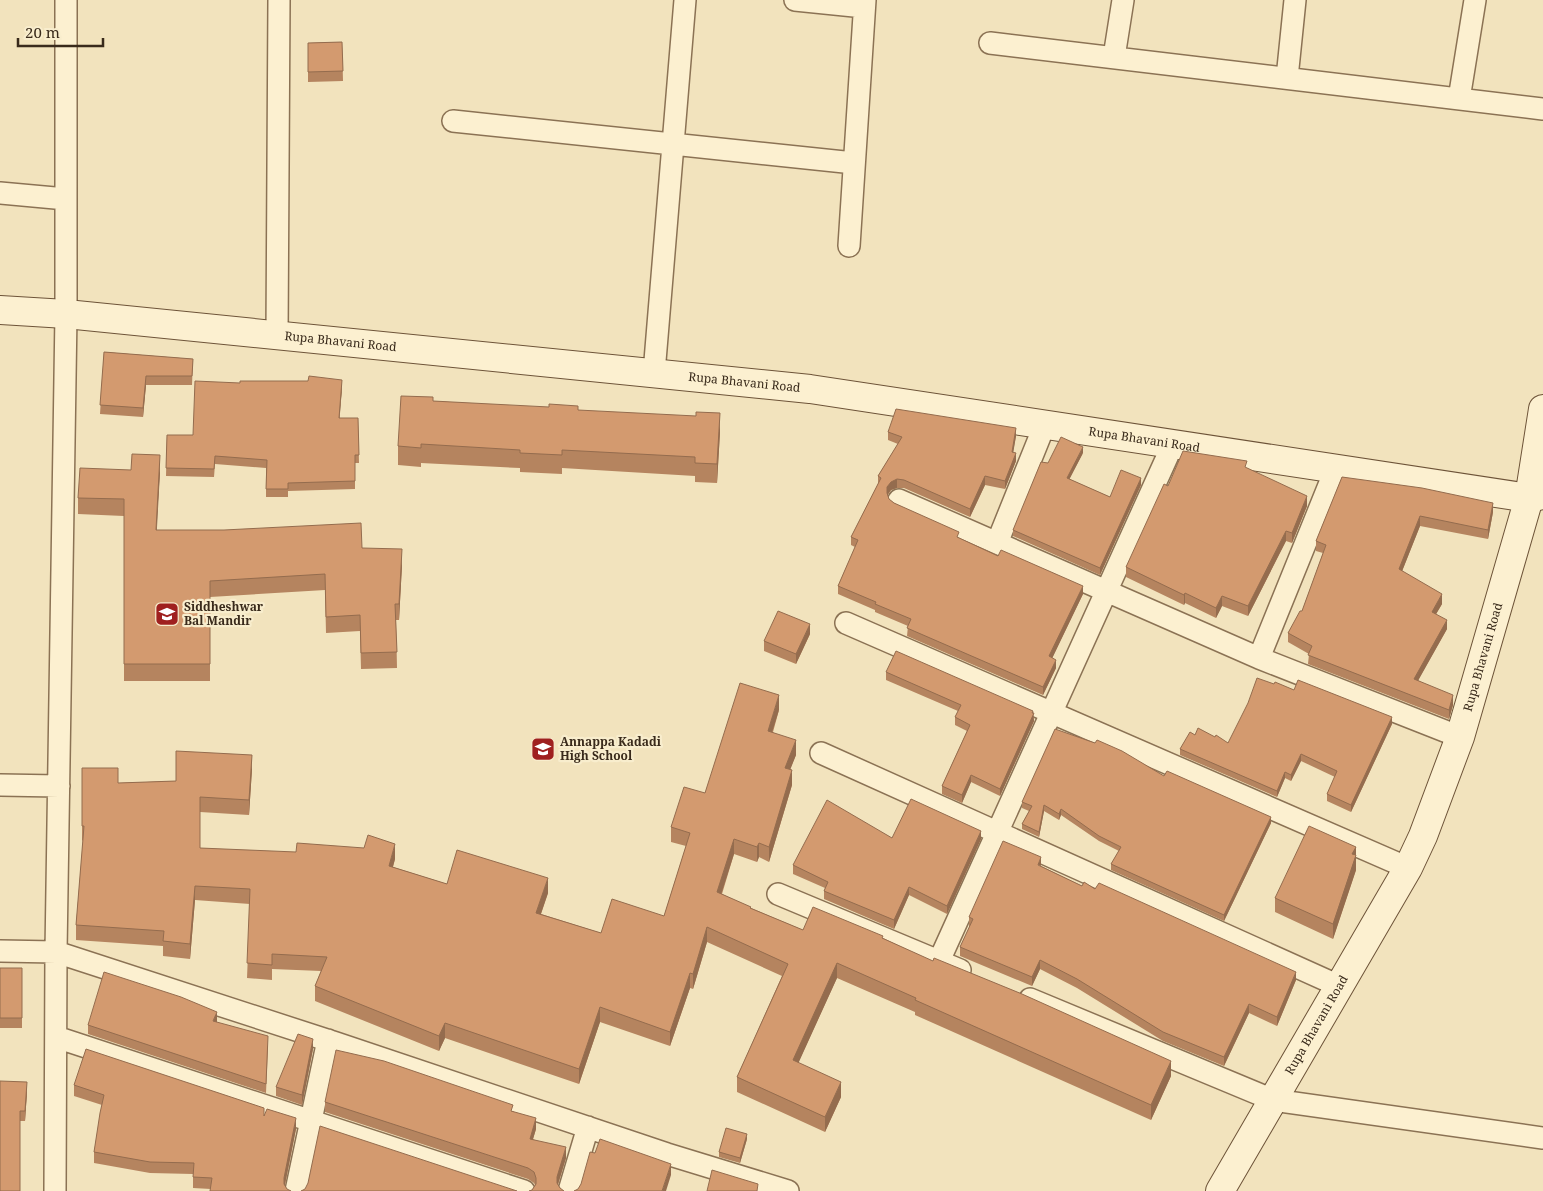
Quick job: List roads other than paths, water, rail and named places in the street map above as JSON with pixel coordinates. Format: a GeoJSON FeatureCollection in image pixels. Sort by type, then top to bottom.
{"type":"FeatureCollection","features":[{"type":"Feature","properties":{"kind":"street"},"geometry":{"type":"LineString","coordinates":[[54,1191],[66,314],[66,0]]}},
{"type":"Feature","properties":{"kind":"street"},"geometry":{"type":"LineString","coordinates":[[277,335],[279,0]]}},
{"type":"Feature","properties":{"kind":"street"},"geometry":{"type":"LineString","coordinates":[[654,372],[685,0]]}},
{"type":"Feature","properties":{"kind":"street"},"geometry":{"type":"LineString","coordinates":[[795,0],[864,4],[849,246]]}},
{"type":"Feature","properties":{"kind":"street"},"geometry":{"type":"LineString","coordinates":[[1114,57],[1123,0]]}},
{"type":"Feature","properties":{"kind":"street"},"geometry":{"type":"LineString","coordinates":[[1286,78],[1296,0]]}},
{"type":"Feature","properties":{"kind":"street"},"geometry":{"type":"LineString","coordinates":[[1459,99],[1475,0]]}},
{"type":"Feature","properties":{"kind":"street"},"geometry":{"type":"LineString","coordinates":[[990,43],[1543,109]]}},
{"type":"Feature","properties":{"kind":"street"},"geometry":{"type":"LineString","coordinates":[[453,121],[854,163]]}},
{"type":"Feature","properties":{"kind":"street"},"geometry":{"type":"LineString","coordinates":[[0,193],[66,198]]}},
{"type":"Feature","properties":{"kind":"street","name":"Rupa Bhavani Road"},"geometry":{"type":"LineString","coordinates":[[0,310],[66,314],[810,388],[1536,497],[1460,737],[1423,836],[1408,868],[1220,1191]]}},
{"type":"Feature","properties":{"kind":"street"},"geometry":{"type":"LineString","coordinates":[[1536,497],[1543,409]]}},
{"type":"Feature","properties":{"kind":"street"},"geometry":{"type":"LineString","coordinates":[[997,543],[1045,424]]}},
{"type":"Feature","properties":{"kind":"street"},"geometry":{"type":"LineString","coordinates":[[938,961],[1173,444]]}},
{"type":"Feature","properties":{"kind":"street"},"geometry":{"type":"LineString","coordinates":[[1259,658],[1336,468]]}},
{"type":"Feature","properties":{"kind":"street"},"geometry":{"type":"LineString","coordinates":[[899,500],[1259,658],[1460,737]]}},
{"type":"Feature","properties":{"kind":"street"},"geometry":{"type":"LineString","coordinates":[[846,623],[1408,868]]}},
{"type":"Feature","properties":{"kind":"street"},"geometry":{"type":"LineString","coordinates":[[821,752],[1339,986]]}},
{"type":"Feature","properties":{"kind":"street"},"geometry":{"type":"LineString","coordinates":[[0,785],[59,786]]}},
{"type":"Feature","properties":{"kind":"street"},"geometry":{"type":"LineString","coordinates":[[778,894],[975,976]]}},
{"type":"Feature","properties":{"kind":"street"},"geometry":{"type":"LineString","coordinates":[[0,950],[56,952],[328,1040],[667,1154],[788,1191]]}},
{"type":"Feature","properties":{"kind":"street"},"geometry":{"type":"LineString","coordinates":[[1011,991],[1274,1100],[1543,1138]]}},
{"type":"Feature","properties":{"kind":"street"},"geometry":{"type":"LineString","coordinates":[[56,1037],[524,1191]]}},
{"type":"Feature","properties":{"kind":"street"},"geometry":{"type":"LineString","coordinates":[[296,1191],[328,1040]]}},
{"type":"Feature","properties":{"kind":"street"},"geometry":{"type":"LineString","coordinates":[[569,1191],[588,1127]]}},
{"type":"Feature","properties":{"kind":"place","name":"Siddheshwar Bal Mandir"},"geometry":{"type":"Point","coordinates":[167,614]}},
{"type":"Feature","properties":{"kind":"place","name":"Annappa Kadadi High School"},"geometry":{"type":"Point","coordinates":[543,749]}}]}
